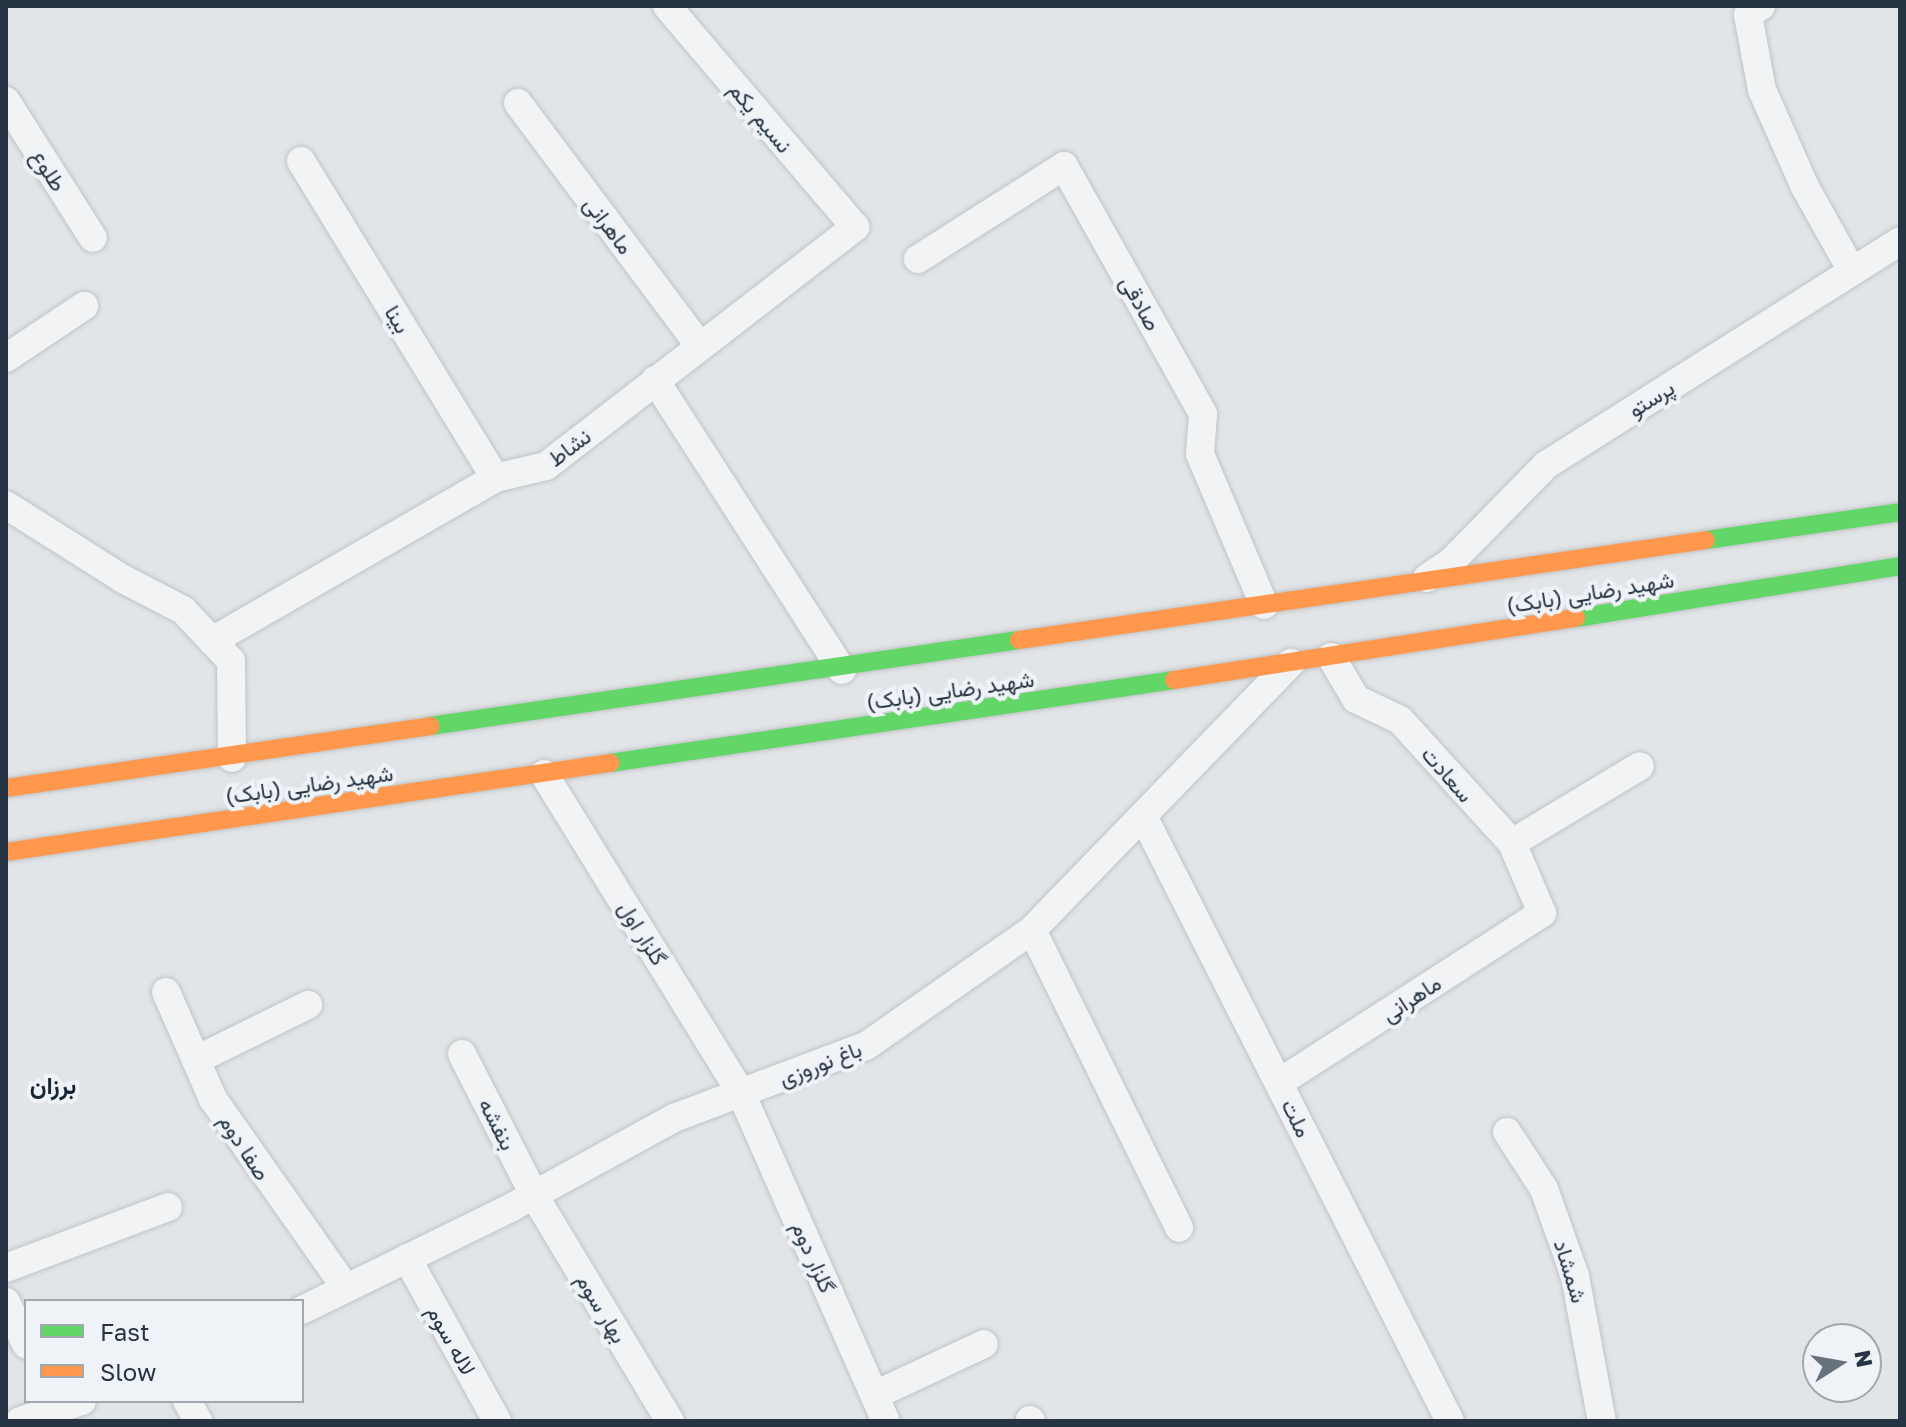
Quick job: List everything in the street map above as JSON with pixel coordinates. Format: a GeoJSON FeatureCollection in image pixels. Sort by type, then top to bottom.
{"type":"FeatureCollection","features":[{"type":"Feature","properties":{"kind":"main road","name":"شهید رضایی (بابک)"},"geometry":{"type":"LineString","coordinates":[[6,788],[842,670],[1900,512]]}},
{"type":"Feature","properties":{"kind":"main road","name":"شهید رضایی (بابک)"},"geometry":{"type":"LineString","coordinates":[[6,852],[1331,657],[1900,566]]}},
{"type":"Feature","properties":{"kind":"street","name":"نسیم یکم"},"geometry":{"type":"LineString","coordinates":[[667,6],[855,227]]}},
{"type":"Feature","properties":{"kind":"street"},"geometry":{"type":"LineString","coordinates":[[1761,6],[1748,15],[1762,90],[1805,187],[1852,271]]}},
{"type":"Feature","properties":{"kind":"street","name":"طلوع"},"geometry":{"type":"LineString","coordinates":[[6,101],[93,238]]}},
{"type":"Feature","properties":{"kind":"street","name":"ماهرانی"},"geometry":{"type":"LineString","coordinates":[[518,103],[700,346]]}},
{"type":"Feature","properties":{"kind":"street","name":"بینا"},"geometry":{"type":"LineString","coordinates":[[301,161],[495,478]]}},
{"type":"Feature","properties":{"kind":"street","name":"صادقی"},"geometry":{"type":"LineString","coordinates":[[918,259],[1064,166],[1203,414],[1200,454],[1264,605]]}},
{"type":"Feature","properties":{"kind":"street","name":"نشاط"},"geometry":{"type":"LineString","coordinates":[[212,641],[495,478],[546,466],[855,227]]}},
{"type":"Feature","properties":{"kind":"street","name":"پرستو"},"geometry":{"type":"LineString","coordinates":[[1423,581],[1451,562],[1546,465],[1900,241]]}},
{"type":"Feature","properties":{"kind":"street"},"geometry":{"type":"LineString","coordinates":[[6,358],[84,306]]}},
{"type":"Feature","properties":{"kind":"street"},"geometry":{"type":"LineString","coordinates":[[655,380],[842,670]]}},
{"type":"Feature","properties":{"kind":"street"},"geometry":{"type":"LineString","coordinates":[[6,505],[123,579],[183,610],[231,661],[232,758]]}},
{"type":"Feature","properties":{"kind":"street","name":"سعادت"},"geometry":{"type":"LineString","coordinates":[[1331,657],[1356,699],[1400,720],[1512,843],[1542,913]]}},
{"type":"Feature","properties":{"kind":"street","name":"باغ نوروزی"},"geometry":{"type":"LineString","coordinates":[[304,1309],[534,1195],[674,1118],[866,1046],[1032,930],[1291,663]]}},
{"type":"Feature","properties":{"kind":"street"},"geometry":{"type":"LineString","coordinates":[[1512,843],[1640,766]]}},
{"type":"Feature","properties":{"kind":"street","name":"گلزار اول"},"geometry":{"type":"LineString","coordinates":[[544,774],[741,1093]]}},
{"type":"Feature","properties":{"kind":"street","name":"ملت"},"geometry":{"type":"LineString","coordinates":[[1143,816],[1450,1421]]}},
{"type":"Feature","properties":{"kind":"street","name":"ماهرانی"},"geometry":{"type":"LineString","coordinates":[[1280,1082],[1542,913]]}},
{"type":"Feature","properties":{"kind":"street"},"geometry":{"type":"LineString","coordinates":[[1032,930],[1179,1228]]}},
{"type":"Feature","properties":{"kind":"street","name":"صفا دوم"},"geometry":{"type":"LineString","coordinates":[[166,992],[222,1112],[346,1288]]}},
{"type":"Feature","properties":{"kind":"street"},"geometry":{"type":"LineString","coordinates":[[196,1060],[308,1005]]}},
{"type":"Feature","properties":{"kind":"street","name":"بنفشه"},"geometry":{"type":"LineString","coordinates":[[462,1054],[534,1195]]}},
{"type":"Feature","properties":{"kind":"street","name":"گلزار دوم"},"geometry":{"type":"LineString","coordinates":[[741,1093],[886,1421]]}},
{"type":"Feature","properties":{"kind":"street","name":"شمشاد"},"geometry":{"type":"LineString","coordinates":[[1507,1132],[1544,1189],[1575,1276],[1602,1421]]}},
{"type":"Feature","properties":{"kind":"street","name":"بهار سوم"},"geometry":{"type":"LineString","coordinates":[[534,1195],[670,1421]]}},
{"type":"Feature","properties":{"kind":"street"},"geometry":{"type":"LineString","coordinates":[[6,1268],[168,1207]]}},
{"type":"Feature","properties":{"kind":"street","name":"لاله سوم"},"geometry":{"type":"LineString","coordinates":[[407,1258],[497,1421]]}},
{"type":"Feature","properties":{"kind":"street"},"geometry":{"type":"LineString","coordinates":[[6,1302],[24,1340]]}},
{"type":"Feature","properties":{"kind":"street"},"geometry":{"type":"LineString","coordinates":[[875,1395],[984,1344]]}},
{"type":"Feature","properties":{"kind":"street"},"geometry":{"type":"LineString","coordinates":[[188,1403],[198,1421]]}},
{"type":"Feature","properties":{"kind":"street"},"geometry":{"type":"LineString","coordinates":[[20,1421],[64,1404]]}},
{"type":"Feature","properties":{"kind":"traffic: fast"},"geometry":{"type":"LineString","coordinates":[[1706,540],[1900,512]]}},
{"type":"Feature","properties":{"kind":"traffic: fast"},"geometry":{"type":"LineString","coordinates":[[1576,618],[1900,566]]}},
{"type":"Feature","properties":{"kind":"traffic: fast"},"geometry":{"type":"LineString","coordinates":[[430,726],[1019,640]]}},
{"type":"Feature","properties":{"kind":"traffic: fast"},"geometry":{"type":"LineString","coordinates":[[610,763],[1174,680]]}},
{"type":"Feature","properties":{"kind":"traffic: slow"},"geometry":{"type":"LineString","coordinates":[[1019,640],[1706,540]]}},
{"type":"Feature","properties":{"kind":"traffic: slow"},"geometry":{"type":"LineString","coordinates":[[1174,680],[1576,618]]}},
{"type":"Feature","properties":{"kind":"traffic: slow"},"geometry":{"type":"LineString","coordinates":[[6,788],[430,726]]}},
{"type":"Feature","properties":{"kind":"traffic: slow"},"geometry":{"type":"LineString","coordinates":[[6,852],[610,763]]}},
{"type":"Feature","properties":{"kind":"district","name":"برزان"},"geometry":{"type":"Point","coordinates":[53,1085]}}]}
